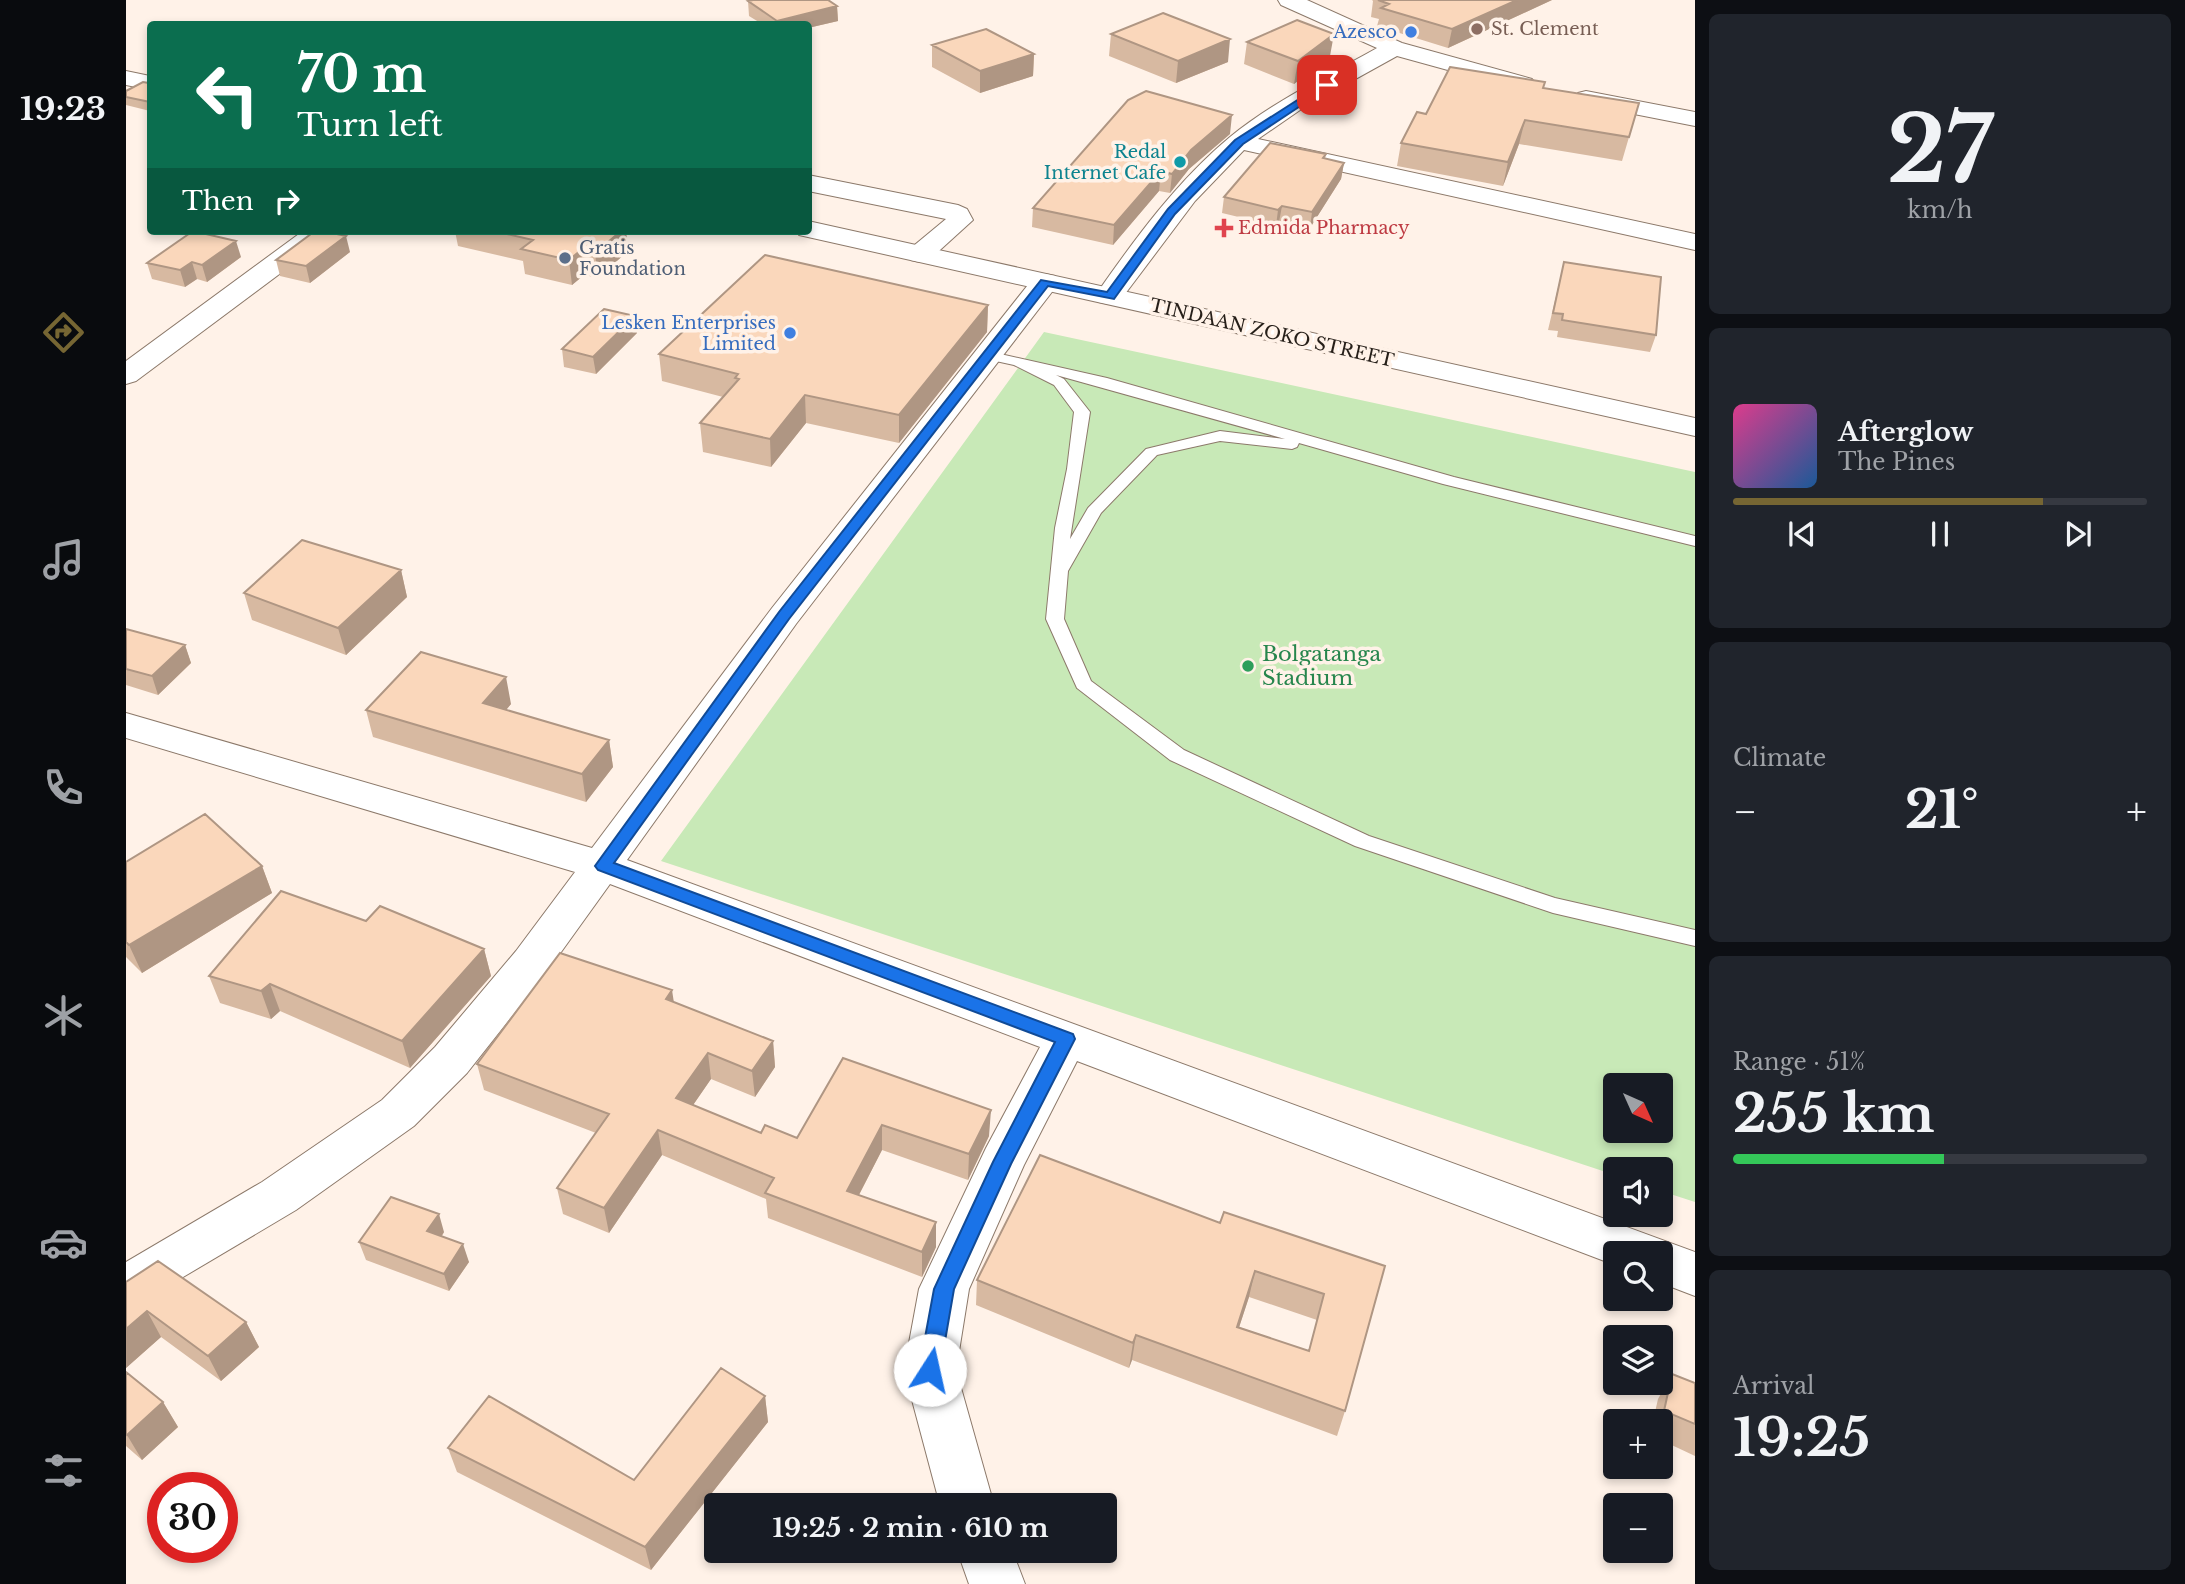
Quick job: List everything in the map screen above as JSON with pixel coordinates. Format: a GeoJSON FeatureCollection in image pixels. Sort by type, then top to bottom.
{"type":"FeatureCollection","features":[{"type":"Feature","properties":{"kind":"street"},"geometry":{"type":"LineString","coordinates":[[1289,0],[1394,48],[1489,76],[1544,88]]}},
{"type":"Feature","properties":{"kind":"street"},"geometry":{"type":"LineString","coordinates":[[1110,296],[1171,211],[1239,142],[1305,97],[1394,48]]}},
{"type":"Feature","properties":{"kind":"street"},"geometry":{"type":"LineString","coordinates":[[126,78],[147,82]]}},
{"type":"Feature","properties":{"kind":"street"},"geometry":{"type":"LineString","coordinates":[[1571,94],[1695,119]]}},
{"type":"Feature","properties":{"kind":"street"},"geometry":{"type":"LineString","coordinates":[[1239,142],[1695,242]]}},
{"type":"Feature","properties":{"kind":"street"},"geometry":{"type":"LineString","coordinates":[[812,184],[949,210],[958,215],[960,220],[920,254]]}},
{"type":"Feature","properties":{"kind":"street","name":"TINDAAN ZOKO STREET"},"geometry":{"type":"LineString","coordinates":[[812,230],[1695,427]]}},
{"type":"Feature","properties":{"kind":"street"},"geometry":{"type":"LineString","coordinates":[[126,375],[315,235]]}},
{"type":"Feature","properties":{"kind":"street"},"geometry":{"type":"LineString","coordinates":[[126,1289],[156,1268],[279,1196],[398,1113],[451,1060],[531,962],[603,866],[784,616],[1045,282]]}},
{"type":"Feature","properties":{"kind":"street"},"geometry":{"type":"LineString","coordinates":[[126,725],[603,866],[1608,1241]]}},
{"type":"Feature","properties":{"kind":"street"},"geometry":{"type":"LineString","coordinates":[[964,1493],[930,1370],[944,1289],[1002,1162],[1066,1039]]}},
{"type":"Feature","properties":{"kind":"street"},"geometry":{"type":"LineString","coordinates":[[1673,1265],[1695,1273]]}},
{"type":"Feature","properties":{"kind":"street"},"geometry":{"type":"LineString","coordinates":[[989,1563],[996,1584]]}},
{"type":"Feature","properties":{"kind":"lane"},"geometry":{"type":"LineString","coordinates":[[987,355],[1102,381],[1449,481],[1695,541]]}},
{"type":"Feature","properties":{"kind":"lane"},"geometry":{"type":"LineString","coordinates":[[1020,364],[1059,382],[1082,412],[1075,469],[1063,528],[1055,619],[1083,684],[1177,755],[1362,841],[1553,905],[1695,938]]}},
{"type":"Feature","properties":{"kind":"lane"},"geometry":{"type":"LineString","coordinates":[[1060,570],[1094,511],[1152,452],[1220,436],[1343,450]]}},
{"type":"Feature","properties":{"kind":"green space","name":"Bolgatanga Stadium"},"geometry":{"type":"Polygon","coordinates":[[[1044,332],[1695,472],[1695,1202],[1673,1195],[1673,1157],[1603,1157],[1603,1171],[661,861],[1044,332]]]}},
{"type":"Feature","properties":{"kind":"building"},"geometry":{"type":"Polygon","coordinates":[[[828,0],[837,6],[777,21],[748,1],[828,0]]]}},
{"type":"Feature","properties":{"kind":"building"},"geometry":{"type":"Polygon","coordinates":[[[1378,0],[1517,0],[1452,29],[1381,8],[1389,4],[1378,0]]]}},
{"type":"Feature","properties":{"kind":"building"},"geometry":{"type":"Polygon","coordinates":[[[1163,13],[1230,39],[1178,61],[1111,34],[1163,13]]]}},
{"type":"Feature","properties":{"kind":"building"},"geometry":{"type":"Polygon","coordinates":[[[1297,20],[1334,34],[1298,61],[1247,42],[1297,20]]]}},
{"type":"Feature","properties":{"kind":"building"},"geometry":{"type":"Polygon","coordinates":[[[986,29],[1034,54],[980,71],[932,45],[986,29]]]}},
{"type":"Feature","properties":{"kind":"building"},"geometry":{"type":"Polygon","coordinates":[[[1450,67],[1545,82],[1543,88],[1639,103],[1629,137],[1525,120],[1508,162],[1401,143],[1417,112],[1426,114],[1450,67]]]}},
{"type":"Feature","properties":{"kind":"building"},"geometry":{"type":"Polygon","coordinates":[[[147,83],[147,101],[126,97],[126,91],[147,83]]]}},
{"type":"Feature","properties":{"kind":"building"},"geometry":{"type":"Polygon","coordinates":[[[1146,91],[1232,115],[1191,150],[1172,174],[1161,171],[1114,225],[1033,208],[1128,100],[1146,91]]]}},
{"type":"Feature","properties":{"kind":"building"},"geometry":{"type":"Polygon","coordinates":[[[1270,143],[1326,154],[1323,158],[1344,163],[1312,212],[1282,206],[1278,210],[1224,197],[1270,143]]]}},
{"type":"Feature","properties":{"kind":"building"},"geometry":{"type":"Polygon","coordinates":[[[187,235],[210,235],[236,241],[202,265],[192,262],[180,270],[147,263],[187,235]]]}},
{"type":"Feature","properties":{"kind":"building"},"geometry":{"type":"Polygon","coordinates":[[[310,235],[346,236],[306,266],[276,260],[310,235]]]}},
{"type":"Feature","properties":{"kind":"building"},"geometry":{"type":"Polygon","coordinates":[[[511,235],[616,235],[595,253],[581,250],[569,260],[521,249],[533,240],[511,235]]]}},
{"type":"Feature","properties":{"kind":"building"},"geometry":{"type":"Polygon","coordinates":[[[765,255],[988,305],[899,415],[805,395],[770,439],[700,423],[739,379],[735,378],[738,374],[659,354],[765,255]]]}},
{"type":"Feature","properties":{"kind":"building"},"geometry":{"type":"Polygon","coordinates":[[[1564,262],[1661,277],[1656,335],[1562,320],[1563,314],[1553,313],[1564,262]]]}},
{"type":"Feature","properties":{"kind":"building"},"geometry":{"type":"Polygon","coordinates":[[[604,309],[635,316],[593,357],[562,349],[604,309]]]}},
{"type":"Feature","properties":{"kind":"building"},"geometry":{"type":"Polygon","coordinates":[[[302,540],[401,570],[338,628],[244,593],[302,540]]]}},
{"type":"Feature","properties":{"kind":"building"},"geometry":{"type":"Polygon","coordinates":[[[126,629],[185,645],[152,676],[126,669],[126,629]]]}},
{"type":"Feature","properties":{"kind":"building"},"geometry":{"type":"Polygon","coordinates":[[[421,652],[506,677],[483,703],[609,740],[582,774],[366,710],[421,652]]]}},
{"type":"Feature","properties":{"kind":"building"},"geometry":{"type":"Polygon","coordinates":[[[205,814],[262,866],[129,945],[126,942],[126,862],[205,814]]]}},
{"type":"Feature","properties":{"kind":"building"},"geometry":{"type":"Polygon","coordinates":[[[281,891],[366,921],[380,906],[484,949],[402,1041],[270,984],[261,991],[209,976],[281,891]]]}},
{"type":"Feature","properties":{"kind":"building"},"geometry":{"type":"Polygon","coordinates":[[[560,953],[672,990],[666,999],[773,1041],[752,1071],[708,1053],[676,1098],[761,1133],[765,1125],[797,1138],[843,1058],[991,1110],[969,1154],[882,1125],[847,1191],[936,1222],[922,1252],[765,1193],[774,1178],[658,1130],[604,1208],[557,1188],[609,1114],[477,1064],[560,953]]]}},
{"type":"Feature","properties":{"kind":"building"},"geometry":{"type":"Polygon","coordinates":[[[1040,1155],[1220,1223],[1224,1212],[1385,1266],[1345,1411],[1136,1335],[1133,1343],[977,1280],[1040,1155]],[[1255,1271],[1237,1327],[1309,1351],[1324,1294],[1255,1271]]]}},
{"type":"Feature","properties":{"kind":"building"},"geometry":{"type":"Polygon","coordinates":[[[391,1197],[439,1214],[427,1231],[463,1244],[444,1274],[359,1242],[391,1197]]]}},
{"type":"Feature","properties":{"kind":"building"},"geometry":{"type":"Polygon","coordinates":[[[158,1261],[246,1322],[208,1356],[147,1311],[126,1329],[126,1282],[158,1261]]]}},
{"type":"Feature","properties":{"kind":"building"},"geometry":{"type":"Polygon","coordinates":[[[721,1368],[765,1396],[645,1547],[448,1448],[489,1396],[634,1480],[721,1368]]]}},
{"type":"Feature","properties":{"kind":"building"},"geometry":{"type":"Polygon","coordinates":[[[126,1372],[163,1402],[127,1435],[126,1434],[126,1372]]]}},
{"type":"Feature","properties":{"kind":"building"},"geometry":{"type":"Polygon","coordinates":[[[1673,1374],[1695,1383],[1695,1424],[1673,1415],[1673,1409],[1664,1409],[1667,1395],[1673,1395],[1673,1374]]]}},
{"type":"Feature","properties":{"kind":"place","name":"St. Clement"},"geometry":{"type":"Point","coordinates":[1477,29]}},
{"type":"Feature","properties":{"kind":"place","name":"Azesco"},"geometry":{"type":"Point","coordinates":[1411,32]}},
{"type":"Feature","properties":{"kind":"place","name":"Redal Internet Cafe"},"geometry":{"type":"Point","coordinates":[1180,162]}},
{"type":"Feature","properties":{"kind":"place","name":"Edmida Pharmacy"},"geometry":{"type":"Point","coordinates":[1224,228]}},
{"type":"Feature","properties":{"kind":"place","name":"Gratis Foundation"},"geometry":{"type":"Point","coordinates":[565,258]}},
{"type":"Feature","properties":{"kind":"place","name":"Lesken Enterprises Limited"},"geometry":{"type":"Point","coordinates":[790,333]}},
{"type":"Feature","properties":{"kind":"place","name":"Bolgatanga Stadium"},"geometry":{"type":"Point","coordinates":[1248,666]}},
{"type":"Feature","properties":{"kind":"route"},"geometry":{"type":"LineString","coordinates":[[930,1370],[944,1289],[1002,1162],[1066,1039],[603,866],[784,616],[1045,282],[1110,296],[1171,211],[1239,142],[1327,85]]}}]}
